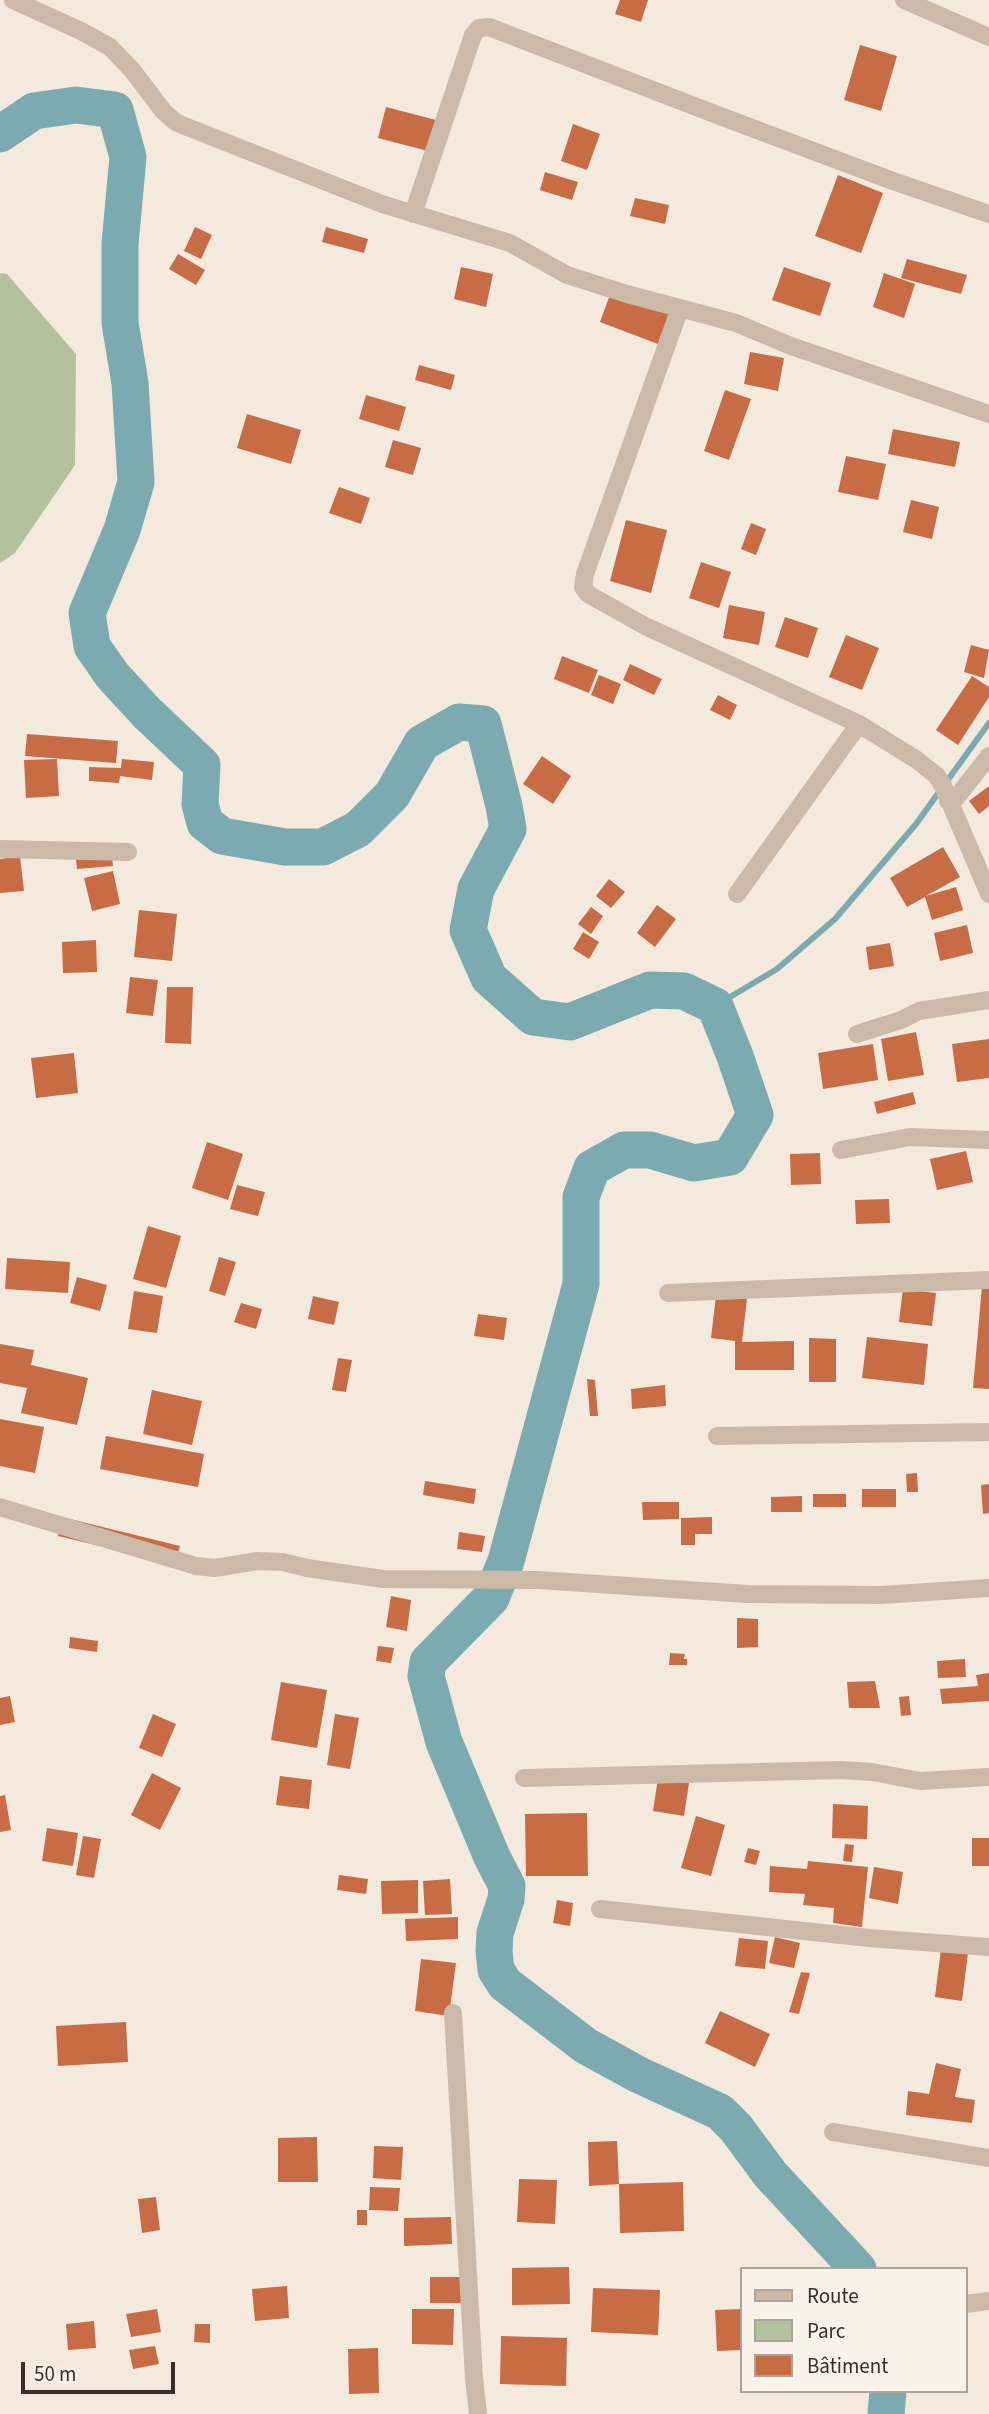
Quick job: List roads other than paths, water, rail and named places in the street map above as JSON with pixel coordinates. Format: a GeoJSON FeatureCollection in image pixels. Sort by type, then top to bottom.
{"type":"FeatureCollection","features":[{"type":"Feature","properties":{"kind":"street"},"geometry":{"type":"LineString","coordinates":[[13,0],[82,31],[110,47],[132,70],[164,112],[177,123],[382,204],[510,243],[567,275],[736,323],[791,346],[989,414]]}},
{"type":"Feature","properties":{"kind":"street"},"geometry":{"type":"LineString","coordinates":[[904,0],[989,37]]}},
{"type":"Feature","properties":{"kind":"street"},"geometry":{"type":"LineString","coordinates":[[414,214],[473,36],[479,28],[489,27],[893,181],[989,214]]}},
{"type":"Feature","properties":{"kind":"street"},"geometry":{"type":"LineString","coordinates":[[680,308],[583,587],[589,594],[645,626],[859,724],[917,760],[937,776],[989,894]]}},
{"type":"Feature","properties":{"kind":"street"},"geometry":{"type":"LineString","coordinates":[[737,894],[859,724]]}},
{"type":"Feature","properties":{"kind":"street"},"geometry":{"type":"LineString","coordinates":[[948,801],[956,798],[989,755]]}},
{"type":"Feature","properties":{"kind":"street"},"geometry":{"type":"LineString","coordinates":[[0,849],[128,852]]}},
{"type":"Feature","properties":{"kind":"street"},"geometry":{"type":"LineString","coordinates":[[856,1034],[901,1020],[919,1011],[989,1000]]}},
{"type":"Feature","properties":{"kind":"street"},"geometry":{"type":"LineString","coordinates":[[841,1150],[910,1137],[989,1140]]}},
{"type":"Feature","properties":{"kind":"street"},"geometry":{"type":"LineString","coordinates":[[668,1293],[989,1280]]}},
{"type":"Feature","properties":{"kind":"street"},"geometry":{"type":"LineString","coordinates":[[717,1436],[989,1432]]}},
{"type":"Feature","properties":{"kind":"street"},"geometry":{"type":"LineString","coordinates":[[0,1507],[196,1566],[215,1568],[270,1561],[383,1579],[538,1580],[747,1594],[881,1595],[989,1588]]}},
{"type":"Feature","properties":{"kind":"street"},"geometry":{"type":"LineString","coordinates":[[524,1778],[840,1770],[872,1772],[920,1781],[989,1777]]}},
{"type":"Feature","properties":{"kind":"street"},"geometry":{"type":"LineString","coordinates":[[600,1909],[869,1938],[989,1947]]}},
{"type":"Feature","properties":{"kind":"street"},"geometry":{"type":"LineString","coordinates":[[453,2013],[478,2414]]}},
{"type":"Feature","properties":{"kind":"street"},"geometry":{"type":"LineString","coordinates":[[833,2132],[989,2158]]}},
{"type":"Feature","properties":{"kind":"street"},"geometry":{"type":"LineString","coordinates":[[968,2304],[989,2301]]}},
{"type":"Feature","properties":{"kind":"waterway"},"geometry":{"type":"LineString","coordinates":[[0,134],[34,111],[76,105],[115,110],[128,157],[120,244],[120,323],[130,383],[136,482],[122,530],[87,613],[92,646],[112,675],[147,713],[202,765],[200,804],[205,823],[222,836],[285,847],[323,847],[358,829],[392,795],[422,743],[459,722],[483,724],[508,829],[476,889],[468,930],[489,978],[533,1017],[570,1022],[650,990],[684,991],[715,1006],[755,1115],[730,1157],[694,1163],[650,1150],[624,1150],[592,1168],[581,1197],[581,1284],[506,1561],[491,1598],[428,1662],[426,1676],[444,1742],[492,1857],[507,1886],[506,1899],[495,1933],[494,1951],[496,1970],[505,1984],[586,2046],[639,2075],[720,2112],[736,2128],[770,2174],[856,2267]]}},
{"type":"Feature","properties":{"kind":"waterway"},"geometry":{"type":"LineString","coordinates":[[715,1006],[777,969],[835,919],[916,824],[989,723]]}},
{"type":"Feature","properties":{"kind":"waterway"},"geometry":{"type":"LineString","coordinates":[[886,2414],[888,2393]]}}]}
